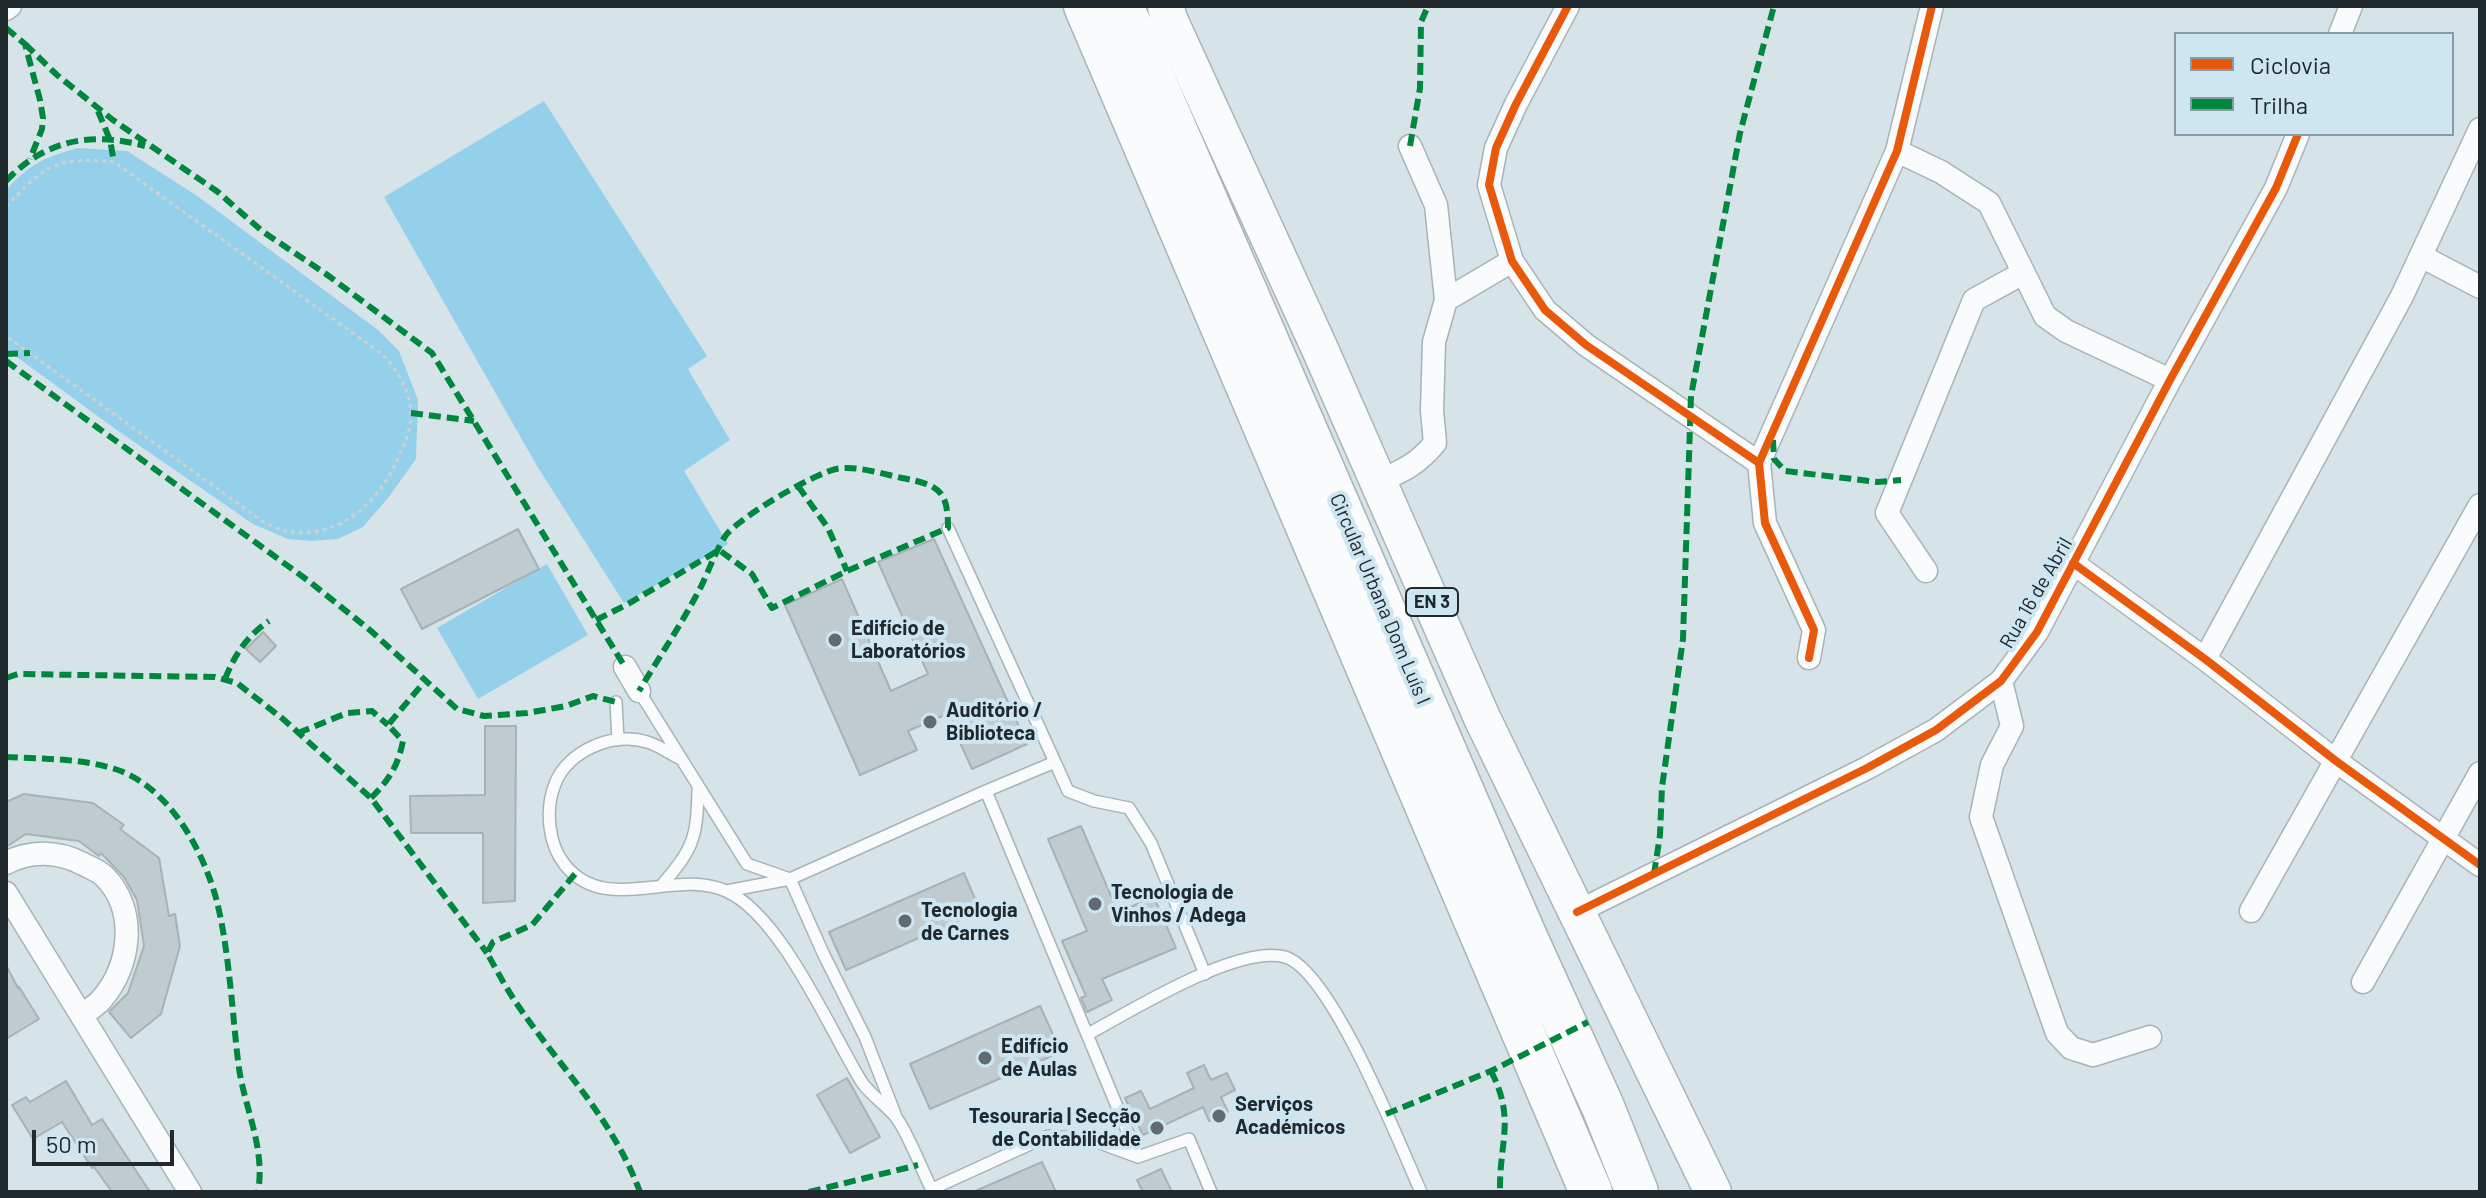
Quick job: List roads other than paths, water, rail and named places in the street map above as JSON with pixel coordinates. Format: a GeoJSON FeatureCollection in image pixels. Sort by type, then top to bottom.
{"type":"FeatureCollection","features":[{"type":"Feature","properties":{"kind":"highway","name":"Circular Urbana Dom Luís I"},"geometry":{"type":"LineString","coordinates":[[1085,6],[1588,1187]]}},
{"type":"Feature","properties":{"kind":"highway","name":"Circular Urbana Dom Luís I"},"geometry":{"type":"LineString","coordinates":[[1122,6],[1525,935],[1603,1107],[1637,1192]]}},
{"type":"Feature","properties":{"kind":"main road","name":"EN 3"},"geometry":{"type":"LineString","coordinates":[[1166,6],[1168,17],[1483,720],[1713,1192]]}},
{"type":"Feature","properties":{"kind":"street"},"geometry":{"type":"LineString","coordinates":[[1568,6],[1496,148],[1489,185],[1512,261],[1545,310],[1586,345],[1759,463]]}},
{"type":"Feature","properties":{"kind":"street"},"geometry":{"type":"LineString","coordinates":[[1809,658],[1814,630],[1765,523],[1759,463],[1897,151],[1932,6]]}},
{"type":"Feature","properties":{"kind":"street"},"geometry":{"type":"LineString","coordinates":[[2341,32],[2351,6]]}},
{"type":"Feature","properties":{"kind":"street"},"geometry":{"type":"LineString","coordinates":[[2205,659],[2317,456],[2421,256],[2480,129]]}},
{"type":"Feature","properties":{"kind":"street","name":"Rua 16 de Abril"},"geometry":{"type":"LineString","coordinates":[[1577,912],[1881,760],[1936,730],[2001,681],[2037,632],[2276,188],[2297,136]]}},
{"type":"Feature","properties":{"kind":"street"},"geometry":{"type":"LineString","coordinates":[[1378,481],[1404,471],[1424,457],[1435,443],[1432,411],[1434,342],[1446,300],[1436,205],[1410,146]]}},
{"type":"Feature","properties":{"kind":"street"},"geometry":{"type":"LineString","coordinates":[[1897,151],[1941,172],[1989,203],[2045,316],[2066,331],[2170,380]]}},
{"type":"Feature","properties":{"kind":"street"},"geometry":{"type":"LineString","coordinates":[[2421,256],[2480,287]]}},
{"type":"Feature","properties":{"kind":"street"},"geometry":{"type":"LineString","coordinates":[[1446,300],[1512,261]]}},
{"type":"Feature","properties":{"kind":"street"},"geometry":{"type":"LineString","coordinates":[[1926,571],[1887,513],[1974,300],[2023,273]]}},
{"type":"Feature","properties":{"kind":"street"},"geometry":{"type":"LineString","coordinates":[[2251,911],[2480,505]]}},
{"type":"Feature","properties":{"kind":"street"},"geometry":{"type":"LineString","coordinates":[[2073,563],[2480,865]]}},
{"type":"Feature","properties":{"kind":"street"},"geometry":{"type":"LineString","coordinates":[[625,667],[639,691]]}},
{"type":"Feature","properties":{"kind":"street"},"geometry":{"type":"LineString","coordinates":[[2001,681],[2012,726],[1992,765],[1981,817],[2057,1033],[2071,1048],[2093,1055],[2150,1037]]}},
{"type":"Feature","properties":{"kind":"street"},"geometry":{"type":"LineString","coordinates":[[2363,982],[2480,773]]}},
{"type":"Feature","properties":{"kind":"street"},"geometry":{"type":"LineString","coordinates":[[6,863],[38,853],[69,856],[104,875],[124,908],[128,940],[119,970],[101,1001],[81,1015]]}},
{"type":"Feature","properties":{"kind":"street"},"geometry":{"type":"LineString","coordinates":[[6,893],[190,1192]]}},
{"type":"Feature","properties":{"kind":"lane"},"geometry":{"type":"LineString","coordinates":[[948,528],[1068,791],[1094,801],[1129,808],[1151,843],[1205,974]]}},
{"type":"Feature","properties":{"kind":"lane"},"geometry":{"type":"LineString","coordinates":[[639,691],[747,864],[790,879],[865,1037],[897,1118],[932,1191],[1048,1136],[1089,1139],[1138,1157],[1189,1139],[1211,1192]]}},
{"type":"Feature","properties":{"kind":"lane"},"geometry":{"type":"LineString","coordinates":[[616,702],[618,740]]}},
{"type":"Feature","properties":{"kind":"lane"},"geometry":{"type":"LineString","coordinates":[[679,758],[645,741],[618,740],[592,746],[570,761],[555,783],[550,806],[550,829],[555,850],[582,881],[598,888],[619,891],[707,885],[727,891],[747,904],[765,921],[803,977],[864,1087],[897,1118]]}},
{"type":"Feature","properties":{"kind":"lane"},"geometry":{"type":"LineString","coordinates":[[727,891],[790,879],[1055,762]]}},
{"type":"Feature","properties":{"kind":"lane"},"geometry":{"type":"LineString","coordinates":[[661,886],[687,852],[698,828],[698,788]]}},
{"type":"Feature","properties":{"kind":"lane"},"geometry":{"type":"LineString","coordinates":[[986,791],[1138,1157]]}},
{"type":"Feature","properties":{"kind":"lane"},"geometry":{"type":"LineString","coordinates":[[1088,1034],[1205,974],[1249,957],[1284,957],[1304,968],[1325,994],[1421,1192]]}},
{"type":"Feature","properties":{"kind":"place","name":"Edifício de Laboratórios"},"geometry":{"type":"Point","coordinates":[835,640]}},
{"type":"Feature","properties":{"kind":"place","name":"Auditório / Biblioteca"},"geometry":{"type":"Point","coordinates":[930,722]}},
{"type":"Feature","properties":{"kind":"place","name":"Tecnologia de Vinhos / Adega"},"geometry":{"type":"Point","coordinates":[1095,904]}},
{"type":"Feature","properties":{"kind":"place","name":"Tecnologia de Carnes"},"geometry":{"type":"Point","coordinates":[905,921]}},
{"type":"Feature","properties":{"kind":"place","name":"Edifício de Aulas"},"geometry":{"type":"Point","coordinates":[985,1058]}},
{"type":"Feature","properties":{"kind":"place","name":"Serviços Académicos"},"geometry":{"type":"Point","coordinates":[1219,1116]}},
{"type":"Feature","properties":{"kind":"place","name":"Tesouraria | Secção de Contabilidade"},"geometry":{"type":"Point","coordinates":[1157,1128]}}]}
